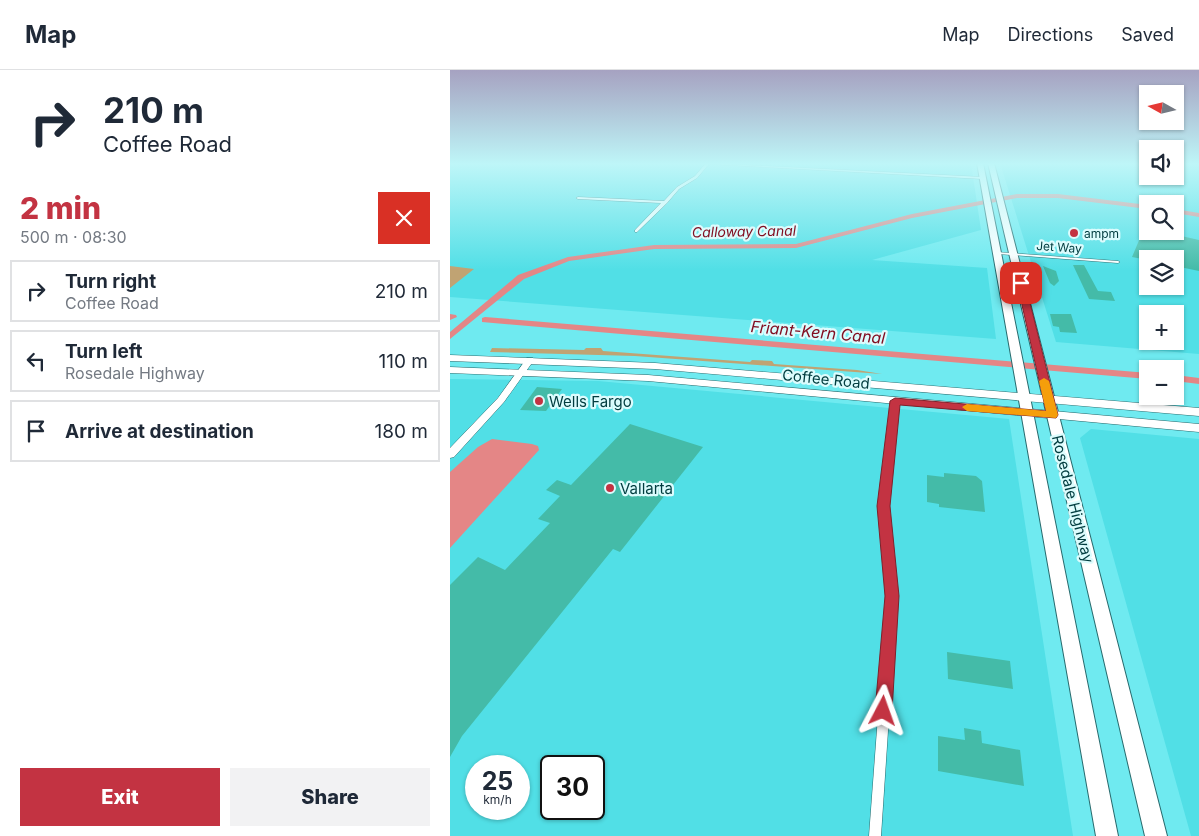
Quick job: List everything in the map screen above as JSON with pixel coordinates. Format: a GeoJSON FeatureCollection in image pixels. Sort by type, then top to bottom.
{"type":"FeatureCollection","features":[{"type":"Feature","properties":{"kind":"main road","name":"Rosedale Highway"},"geometry":{"type":"LineString","coordinates":[[991,199],[988,205],[1107,836]]}},
{"type":"Feature","properties":{"kind":"main road","name":"Rosedale Highway"},"geometry":{"type":"LineString","coordinates":[[996,199],[1001,204],[1014,254],[1156,836]]}},
{"type":"Feature","properties":{"kind":"main road","name":"Coffee Road"},"geometry":{"type":"LineString","coordinates":[[450,358],[655,366],[1025,404],[1053,415],[1199,428]]}},
{"type":"Feature","properties":{"kind":"main road","name":"Coffee Road"},"geometry":{"type":"LineString","coordinates":[[450,370],[648,378],[895,401],[1025,404],[1048,398],[1199,412]]}},
{"type":"Feature","properties":{"kind":"street"},"geometry":{"type":"LineString","coordinates":[[594,199],[666,202]]}},
{"type":"Feature","properties":{"kind":"street"},"geometry":{"type":"LineString","coordinates":[[638,231],[669,199]]}},
{"type":"Feature","properties":{"kind":"street","name":"Jet Way"},"geometry":{"type":"LineString","coordinates":[[998,253],[1118,262]]}},
{"type":"Feature","properties":{"kind":"street"},"geometry":{"type":"LineString","coordinates":[[450,454],[484,420],[530,360]]}},
{"type":"Feature","properties":{"kind":"street"},"geometry":{"type":"LineString","coordinates":[[875,836],[892,596],[884,506],[895,401]]}},
{"type":"Feature","properties":{"kind":"shaded area"},"geometry":{"type":"Polygon","coordinates":[[[450,199],[976,199],[981,230],[872,260],[987,268],[996,339],[450,297],[450,199]]]}},
{"type":"Feature","properties":{"kind":"shaded area"},"geometry":{"type":"Polygon","coordinates":[[[1011,199],[1139,199],[1139,240],[1184,240],[1184,199],[1199,199],[1199,354],[1151,350],[1184,350],[1184,305],[1139,305],[1139,349],[1056,342],[1011,199]]]}},
{"type":"Feature","properties":{"kind":"shaded area"},"geometry":{"type":"Polygon","coordinates":[[[450,266],[474,269],[450,288],[450,266]]]}},
{"type":"Feature","properties":{"kind":"shaded area"},"geometry":{"type":"Polygon","coordinates":[[[492,348],[584,350],[586,348],[601,348],[603,351],[750,362],[752,360],[772,361],[774,364],[857,370],[882,374],[635,356],[490,352],[492,348]]]}},
{"type":"Feature","properties":{"kind":"shaded area"},"geometry":{"type":"Polygon","coordinates":[[[450,379],[598,381],[1009,419],[1073,836],[450,836],[450,379]]]}},
{"type":"Feature","properties":{"kind":"shaded area"},"geometry":{"type":"Polygon","coordinates":[[[1091,429],[1199,439],[1199,836],[1191,836],[1080,438],[1091,429]]]}},
{"type":"Feature","properties":{"kind":"shaded area"},"geometry":{"type":"Polygon","coordinates":[[[492,439],[532,444],[538,446],[539,450],[450,548],[450,472],[478,447],[492,439]]]}},
{"type":"Feature","properties":{"kind":"building"},"geometry":{"type":"Polygon","coordinates":[[[1184,237],[1199,240],[1199,271],[1184,268],[1184,250],[1139,250],[1139,258],[1132,257],[1139,240],[1184,240],[1184,237]]]}},
{"type":"Feature","properties":{"kind":"building"},"geometry":{"type":"Polygon","coordinates":[[[1073,265],[1084,265],[1098,291],[1111,292],[1115,301],[1089,299],[1073,265]]]}},
{"type":"Feature","properties":{"kind":"building"},"geometry":{"type":"Polygon","coordinates":[[[1043,266],[1056,271],[1059,281],[1054,286],[1050,283],[1043,266]]]}},
{"type":"Feature","properties":{"kind":"building"},"geometry":{"type":"Polygon","coordinates":[[[1050,314],[1071,314],[1077,333],[1060,332],[1059,327],[1053,326],[1050,314]]]}},
{"type":"Feature","properties":{"kind":"building","name":"Wells Fargo"},"geometry":{"type":"Polygon","coordinates":[[[537,387],[562,389],[546,411],[520,410],[537,387]]]}},
{"type":"Feature","properties":{"kind":"building"},"geometry":{"type":"Polygon","coordinates":[[[630,424],[703,447],[620,552],[613,549],[462,736],[450,757],[450,585],[478,557],[505,570],[550,523],[538,519],[560,496],[546,490],[557,480],[571,485],[630,424]]]}},
{"type":"Feature","properties":{"kind":"building"},"geometry":{"type":"Polygon","coordinates":[[[944,473],[976,476],[982,481],[985,512],[939,507],[939,504],[927,502],[927,475],[944,477],[944,473]]]}},
{"type":"Feature","properties":{"kind":"building"},"geometry":{"type":"Polygon","coordinates":[[[947,652],[1010,661],[1013,689],[948,679],[947,652]]]}},
{"type":"Feature","properties":{"kind":"building"},"geometry":{"type":"Polygon","coordinates":[[[964,728],[981,731],[982,743],[1020,750],[1024,786],[938,771],[938,736],[965,740],[964,728]]]}},
{"type":"Feature","properties":{"kind":"waterway","name":"Calloway Canal"},"geometry":{"type":"LineString","coordinates":[[450,336],[521,277],[568,259],[654,247],[796,246],[912,216],[1003,199]]}},
{"type":"Feature","properties":{"kind":"waterway","name":"Calloway Canal"},"geometry":{"type":"LineString","coordinates":[[1080,199],[1139,206]]}},
{"type":"Feature","properties":{"kind":"waterway","name":"Calloway Canal"},"geometry":{"type":"LineString","coordinates":[[1184,212],[1199,215]]}},
{"type":"Feature","properties":{"kind":"waterway","name":"Friant-Kern Canal"},"geometry":{"type":"LineString","coordinates":[[485,320],[1139,375]]}},
{"type":"Feature","properties":{"kind":"waterway","name":"Friant-Kern Canal"},"geometry":{"type":"LineString","coordinates":[[1184,379],[1199,381]]}},
{"type":"Feature","properties":{"kind":"slow traffic"},"geometry":{"type":"LineString","coordinates":[[967,407],[1053,415],[1044,381]]}},
{"type":"Feature","properties":{"kind":"place","name":"ampm"},"geometry":{"type":"Point","coordinates":[1074,233]}},
{"type":"Feature","properties":{"kind":"place","name":"Wells Fargo"},"geometry":{"type":"Point","coordinates":[539,401]}},
{"type":"Feature","properties":{"kind":"place","name":"Vallarta"},"geometry":{"type":"Point","coordinates":[610,488]}},
{"type":"Feature","properties":{"kind":"route"},"geometry":{"type":"LineString","coordinates":[[883,711],[892,596],[884,506],[895,401],[1053,415],[1021,283]]}}]}
